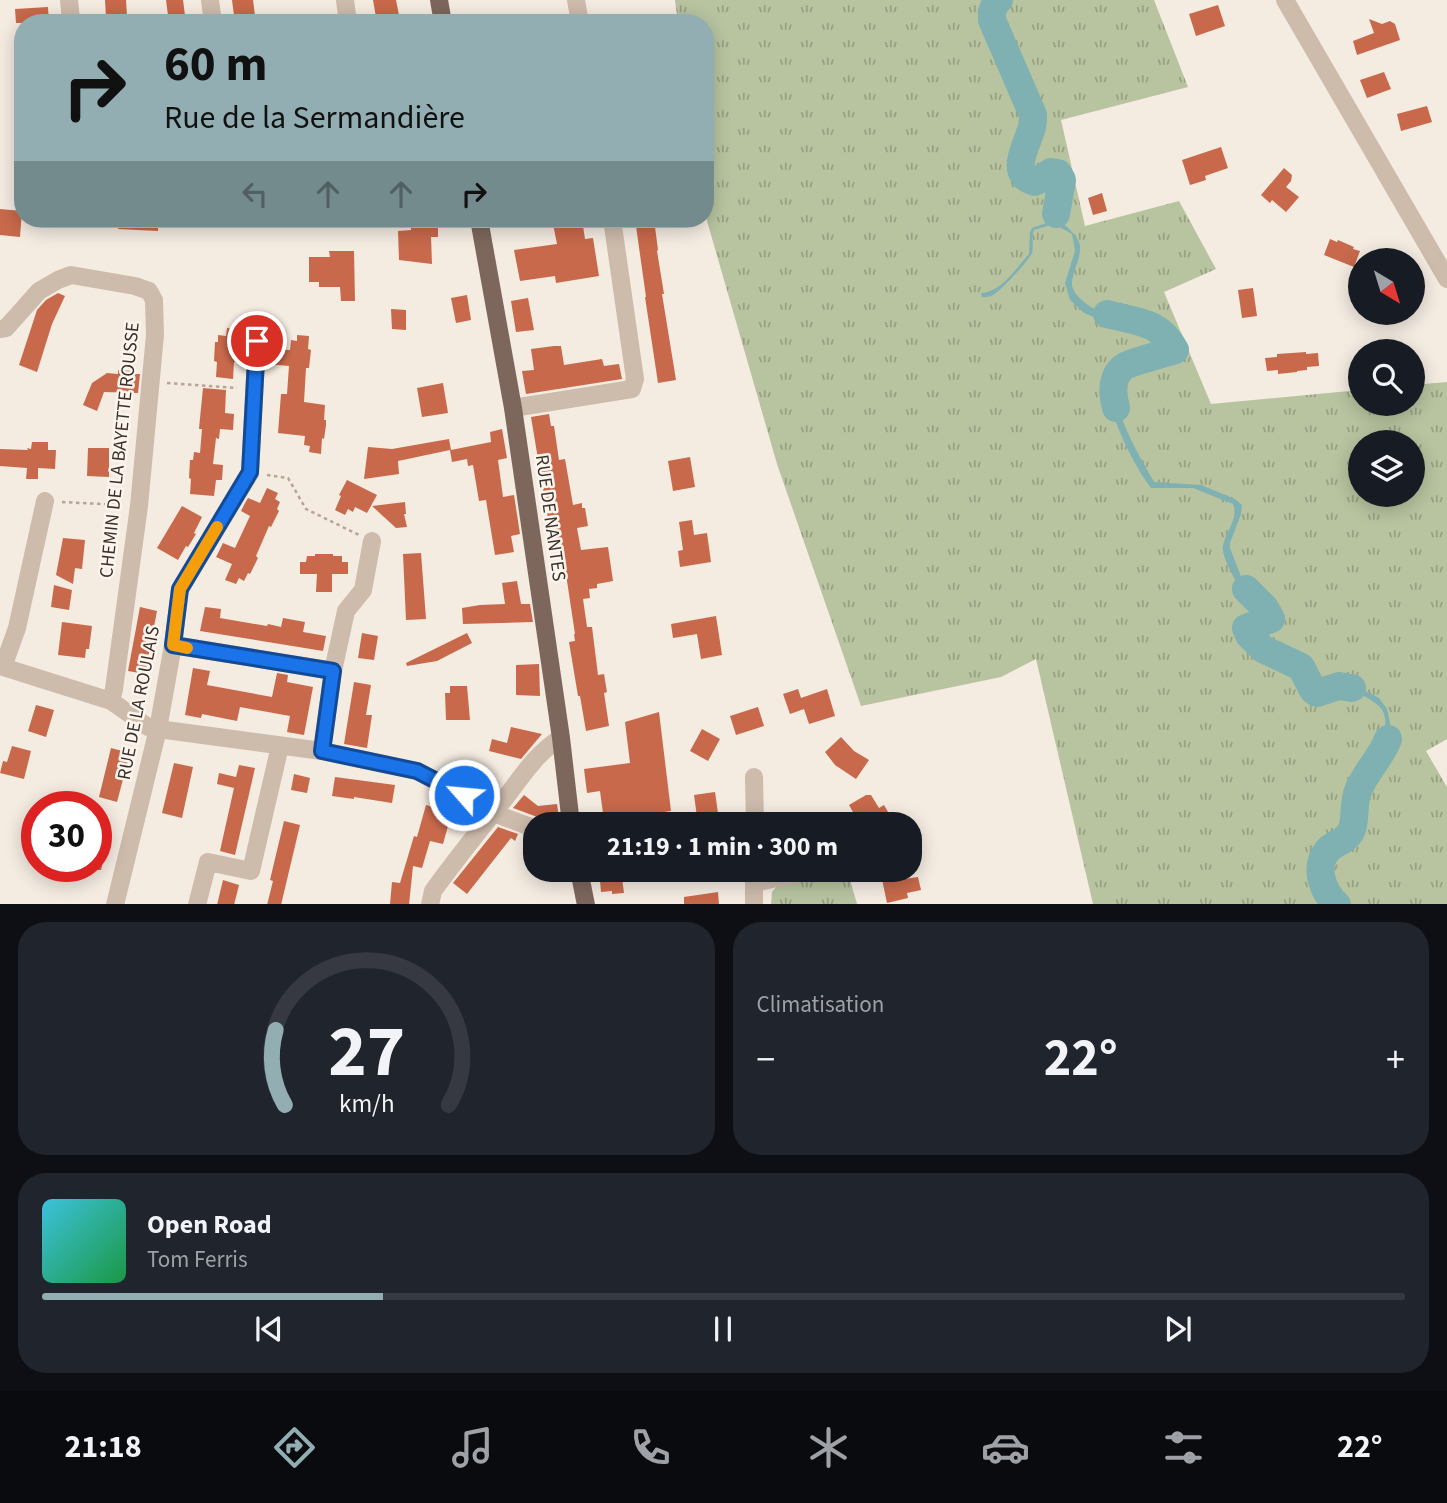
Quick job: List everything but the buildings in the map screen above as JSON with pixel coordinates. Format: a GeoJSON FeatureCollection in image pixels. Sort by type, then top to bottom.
{"type":"FeatureCollection","features":[{"type":"Feature","properties":{"kind":"main road","name":"RUE DE NANTES"},"geometry":{"type":"LineString","coordinates":[[481,228],[513,408],[570,812]]}},
{"type":"Feature","properties":{"kind":"main road"},"geometry":{"type":"LineString","coordinates":[[581,882],[586,904]]}},
{"type":"Feature","properties":{"kind":"street"},"geometry":{"type":"LineString","coordinates":[[1285,0],[1447,279]]}},
{"type":"Feature","properties":{"kind":"street"},"geometry":{"type":"LineString","coordinates":[[513,408],[632,389],[635,379],[613,228]]}},
{"type":"Feature","properties":{"kind":"street","name":"CHEMIN DE LA BAYETTE ROUSSE"},"geometry":{"type":"LineString","coordinates":[[0,329],[6,328],[39,291],[71,275],[135,286],[149,291],[154,300],[155,335],[139,506],[111,701]]}},
{"type":"Feature","properties":{"kind":"street"},"geometry":{"type":"LineString","coordinates":[[250,472],[257,341]]}},
{"type":"Feature","properties":{"kind":"street","name":"RUE DE LA ROULAIS"},"geometry":{"type":"LineString","coordinates":[[115,904],[158,729],[180,589],[250,472]]}},
{"type":"Feature","properties":{"kind":"street"},"geometry":{"type":"LineString","coordinates":[[45,501],[17,628],[2,668],[111,701],[148,727],[322,751],[417,771],[523,823]]}},
{"type":"Feature","properties":{"kind":"street"},"geometry":{"type":"LineString","coordinates":[[322,751],[333,671],[346,611],[363,590],[372,541]]}},
{"type":"Feature","properties":{"kind":"street"},"geometry":{"type":"LineString","coordinates":[[173,645],[333,671]]}},
{"type":"Feature","properties":{"kind":"street"},"geometry":{"type":"LineString","coordinates":[[430,904],[433,891],[531,764],[561,738]]}},
{"type":"Feature","properties":{"kind":"street"},"geometry":{"type":"LineString","coordinates":[[197,904],[208,862],[251,871],[280,746]]}},
{"type":"Feature","properties":{"kind":"street"},"geometry":{"type":"LineString","coordinates":[[754,777],[755,812]]}},
{"type":"Feature","properties":{"kind":"street"},"geometry":{"type":"LineString","coordinates":[[754,882],[754,904]]}},
{"type":"Feature","properties":{"kind":"path"},"geometry":{"type":"LineString","coordinates":[[150,382],[255,389]]}},
{"type":"Feature","properties":{"kind":"path"},"geometry":{"type":"LineString","coordinates":[[250,472],[289,478],[306,509],[372,541]]}},
{"type":"Feature","properties":{"kind":"path"},"geometry":{"type":"LineString","coordinates":[[45,501],[139,506]]}},
{"type":"Feature","properties":{"kind":"green space"},"geometry":{"type":"Polygon","coordinates":[[[675,0],[1154,0],[1188,87],[1061,120],[1085,226],[1179,201],[1216,269],[1164,292],[1211,404],[1348,391],[1348,416],[1425,416],[1425,384],[1447,382],[1447,739],[1426,751],[1447,787],[1447,904],[1093,904],[1036,659],[1001,677],[861,706],[777,464],[709,228],[714,228],[714,14],[677,14],[675,0]]]}},
{"type":"Feature","properties":{"kind":"green space"},"geometry":{"type":"Polygon","coordinates":[[[792,882],[851,882],[857,904],[771,904],[772,892],[777,886],[792,882]]]}},
{"type":"Feature","properties":{"kind":"water"},"geometry":{"type":"Polygon","coordinates":[[[989,0],[996,0],[993,9],[995,21],[1036,112],[1024,150],[1024,167],[1039,181],[1054,167],[1066,172],[1061,189],[1059,216],[1075,235],[1080,246],[1073,290],[1096,309],[1155,320],[1168,332],[1178,347],[1125,364],[1115,381],[1115,394],[1122,420],[1154,482],[1201,485],[1235,499],[1242,505],[1230,548],[1242,579],[1275,615],[1247,624],[1268,647],[1280,655],[1302,662],[1320,691],[1343,682],[1379,698],[1387,709],[1392,732],[1391,742],[1364,777],[1351,834],[1328,848],[1322,873],[1337,899],[1344,904],[1329,898],[1321,889],[1314,872],[1326,841],[1348,827],[1353,783],[1370,761],[1384,734],[1383,712],[1371,700],[1340,686],[1320,697],[1298,664],[1273,659],[1239,629],[1236,624],[1265,608],[1237,583],[1224,555],[1224,541],[1234,515],[1233,504],[1193,488],[1151,488],[1135,463],[1111,407],[1108,374],[1114,362],[1125,354],[1166,344],[1154,324],[1104,321],[1084,313],[1070,300],[1065,283],[1075,251],[1072,234],[1054,224],[1034,230],[1032,253],[1026,262],[997,293],[982,297],[981,293],[989,292],[1002,284],[1029,254],[1032,228],[1052,221],[1060,178],[1058,174],[1054,174],[1035,187],[1020,178],[1018,146],[1032,112],[986,17],[989,0]]]}},
{"type":"Feature","properties":{"kind":"waterway"},"geometry":{"type":"LineString","coordinates":[[999,0],[992,12],[992,20],[1033,115],[1032,127],[1021,158],[1022,173],[1035,182],[1051,172],[1058,173],[1062,180],[1056,214]]}},
{"type":"Feature","properties":{"kind":"waterway"},"geometry":{"type":"LineString","coordinates":[[1107,314],[1155,328],[1169,340],[1175,350],[1135,362],[1120,370],[1114,385],[1116,408]]}},
{"type":"Feature","properties":{"kind":"waterway"},"geometry":{"type":"LineString","coordinates":[[1246,589],[1265,608],[1271,619],[1246,628],[1263,649],[1301,667],[1317,693],[1339,686],[1352,688]]}},
{"type":"Feature","properties":{"kind":"waterway"},"geometry":{"type":"LineString","coordinates":[[1336,904],[1324,886],[1321,864],[1328,850],[1350,833],[1358,791],[1388,739]]}},
{"type":"Feature","properties":{"kind":"slow traffic"},"geometry":{"type":"LineString","coordinates":[[187,648],[173,645],[180,589],[217,527]]}},
{"type":"Feature","properties":{"kind":"route"},"geometry":{"type":"LineString","coordinates":[[257,341],[250,472],[180,589],[173,645],[333,671],[322,751],[417,771],[464,795]]}}]}
